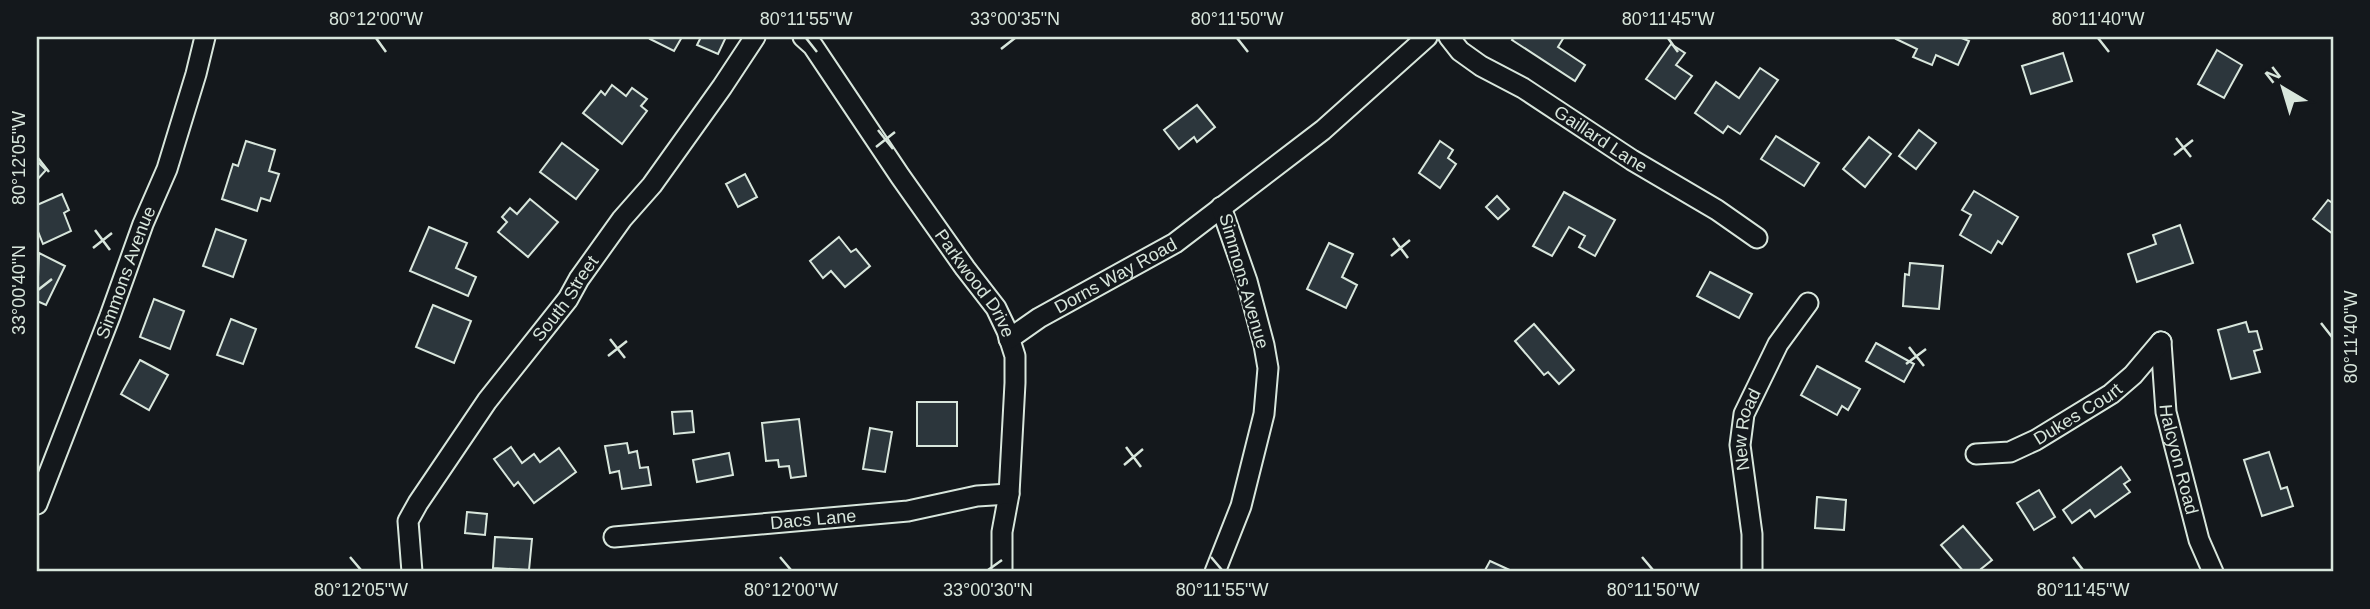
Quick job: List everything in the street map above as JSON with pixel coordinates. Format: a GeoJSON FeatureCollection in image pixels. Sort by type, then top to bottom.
{"type":"FeatureCollection","features":[{"type":"Feature","properties":{"kind":"street","name":"Simmons Avenue"},"geometry":{"type":"LineString","coordinates":[[37,504],[44,462],[110,316],[143,224],[167,169],[205,37]]}},
{"type":"Feature","properties":{"kind":"street","name":"South Street"},"geometry":{"type":"LineString","coordinates":[[412,572],[408,521],[418,503],[487,401],[568,299],[615,229],[652,185],[755,37]]}},
{"type":"Feature","properties":{"kind":"street","name":"Parkwood Drive"},"geometry":{"type":"LineString","coordinates":[[803,37],[813,46],[900,176],[996,308],[1009,338],[1015,356],[1015,383],[1009,494],[1002,532],[1002,572]]}},
{"type":"Feature","properties":{"kind":"street","name":"Simmons Avenue"},"geometry":{"type":"LineString","coordinates":[[1215,572],[1241,506],[1264,414],[1268,368],[1247,281],[1221,207],[1323,130],[1427,37]]}},
{"type":"Feature","properties":{"kind":"street","name":"Gaillard Lane"},"geometry":{"type":"LineString","coordinates":[[1449,37],[1460,51],[1481,66],[1523,89],[1717,210],[1757,238]]}},
{"type":"Feature","properties":{"kind":"street","name":"Dorns Way Road"},"geometry":{"type":"LineString","coordinates":[[1009,338],[1039,318],[1175,243],[1221,207]]}},
{"type":"Feature","properties":{"kind":"street","name":"New Road"},"geometry":{"type":"LineString","coordinates":[[1752,572],[1752,534],[1740,445],[1744,414],[1778,344],[1808,303]]}},
{"type":"Feature","properties":{"kind":"street","name":"Dukes Court"},"geometry":{"type":"LineString","coordinates":[[1976,454],[2010,452],[2036,440],[2111,394],[2133,375],[2161,342]]}},
{"type":"Feature","properties":{"kind":"street","name":"Halcyon Road"},"geometry":{"type":"LineString","coordinates":[[2161,342],[2166,412],[2199,540],[2213,572]]}},
{"type":"Feature","properties":{"kind":"street","name":"Dacs Lane"},"geometry":{"type":"LineString","coordinates":[[614,537],[897,512],[977,496],[1009,494]]}},
{"type":"Feature","properties":{"kind":"building"},"geometry":{"type":"Polygon","coordinates":[[[682,37],[674,51],[650,39],[682,37]]]}},
{"type":"Feature","properties":{"kind":"building"},"geometry":{"type":"Polygon","coordinates":[[[701,37],[726,37],[718,54],[697,45],[701,37]]]}},
{"type":"Feature","properties":{"kind":"building"},"geometry":{"type":"Polygon","coordinates":[[[1514,37],[1564,37],[1558,47],[1585,65],[1575,81],[1512,40],[1514,37]]]}},
{"type":"Feature","properties":{"kind":"building"},"geometry":{"type":"Polygon","coordinates":[[[1959,37],[1969,41],[1958,65],[1936,55],[1932,65],[1913,57],[1917,49],[1896,39],[1959,37]]]}},
{"type":"Feature","properties":{"kind":"building"},"geometry":{"type":"Polygon","coordinates":[[[1671,44],[1685,53],[1676,65],[1692,76],[1675,99],[1646,79],[1671,44]]]}},
{"type":"Feature","properties":{"kind":"building"},"geometry":{"type":"Polygon","coordinates":[[[2217,50],[2242,65],[2224,98],[2198,84],[2217,50]]]}},
{"type":"Feature","properties":{"kind":"building"},"geometry":{"type":"Polygon","coordinates":[[[2063,53],[2072,81],[2031,94],[2022,66],[2063,53]]]}},
{"type":"Feature","properties":{"kind":"building"},"geometry":{"type":"Polygon","coordinates":[[[1760,68],[1778,80],[1740,134],[1728,126],[1723,133],[1695,113],[1716,82],[1739,98],[1760,68]]]}},
{"type":"Feature","properties":{"kind":"building"},"geometry":{"type":"Polygon","coordinates":[[[612,85],[626,96],[632,88],[647,99],[641,106],[647,111],[622,144],[583,113],[601,91],[605,95],[612,85]]]}},
{"type":"Feature","properties":{"kind":"building"},"geometry":{"type":"Polygon","coordinates":[[[1197,105],[1215,127],[1197,142],[1194,137],[1179,149],[1164,130],[1197,105]]]}},
{"type":"Feature","properties":{"kind":"building"},"geometry":{"type":"Polygon","coordinates":[[[1919,130],[1936,143],[1916,169],[1899,156],[1919,130]]]}},
{"type":"Feature","properties":{"kind":"building"},"geometry":{"type":"Polygon","coordinates":[[[1776,136],[1819,163],[1804,186],[1761,159],[1776,136]]]}},
{"type":"Feature","properties":{"kind":"building"},"geometry":{"type":"Polygon","coordinates":[[[1869,137],[1891,154],[1865,187],[1843,169],[1869,137]]]}},
{"type":"Feature","properties":{"kind":"building"},"geometry":{"type":"Polygon","coordinates":[[[246,141],[275,150],[269,171],[279,174],[270,201],[261,198],[257,211],[222,199],[233,164],[238,166],[246,141]]]}},
{"type":"Feature","properties":{"kind":"building"},"geometry":{"type":"Polygon","coordinates":[[[1440,141],[1453,150],[1448,158],[1456,164],[1440,188],[1419,173],[1440,141]]]}},
{"type":"Feature","properties":{"kind":"building"},"geometry":{"type":"Polygon","coordinates":[[[562,143],[598,170],[576,199],[540,172],[562,143]]]}},
{"type":"Feature","properties":{"kind":"building"},"geometry":{"type":"Polygon","coordinates":[[[37,161],[46,170],[37,180],[37,161]]]}},
{"type":"Feature","properties":{"kind":"building"},"geometry":{"type":"Polygon","coordinates":[[[745,174],[757,197],[738,207],[726,184],[745,174]]]}},
{"type":"Feature","properties":{"kind":"building"},"geometry":{"type":"Polygon","coordinates":[[[1974,191],[2018,217],[2002,244],[1998,241],[1991,253],[1960,235],[1971,215],[1962,210],[1974,191]]]}},
{"type":"Feature","properties":{"kind":"building"},"geometry":{"type":"Polygon","coordinates":[[[1564,192],[1615,220],[1595,256],[1579,247],[1585,236],[1569,227],[1552,256],[1533,246],[1564,192]]]}},
{"type":"Feature","properties":{"kind":"building"},"geometry":{"type":"Polygon","coordinates":[[[62,194],[69,210],[64,213],[71,231],[43,244],[37,229],[37,205],[62,194]]]}},
{"type":"Feature","properties":{"kind":"building"},"geometry":{"type":"Polygon","coordinates":[[[1497,196],[1509,209],[1498,219],[1486,207],[1497,196]]]}},
{"type":"Feature","properties":{"kind":"building"},"geometry":{"type":"Polygon","coordinates":[[[530,199],[558,222],[528,257],[498,232],[507,222],[502,217],[510,208],[517,214],[530,199]]]}},
{"type":"Feature","properties":{"kind":"building"},"geometry":{"type":"Polygon","coordinates":[[[2328,200],[2333,200],[2333,234],[2313,219],[2328,200]]]}},
{"type":"Feature","properties":{"kind":"building"},"geometry":{"type":"Polygon","coordinates":[[[2180,225],[2193,263],[2137,282],[2128,254],[2156,244],[2153,235],[2180,225]]]}},
{"type":"Feature","properties":{"kind":"building"},"geometry":{"type":"Polygon","coordinates":[[[429,227],[467,243],[456,268],[476,277],[468,296],[410,271],[429,227]]]}},
{"type":"Feature","properties":{"kind":"building"},"geometry":{"type":"Polygon","coordinates":[[[216,229],[246,240],[233,277],[203,266],[216,229]]]}},
{"type":"Feature","properties":{"kind":"building"},"geometry":{"type":"Polygon","coordinates":[[[839,237],[851,252],[856,249],[870,266],[845,287],[831,271],[823,278],[810,261],[839,237]]]}},
{"type":"Feature","properties":{"kind":"building"},"geometry":{"type":"Polygon","coordinates":[[[1329,243],[1353,254],[1342,277],[1357,285],[1346,308],[1307,289],[1329,243]]]}},
{"type":"Feature","properties":{"kind":"building"},"geometry":{"type":"Polygon","coordinates":[[[39,253],[65,266],[46,305],[37,301],[39,253]]]}},
{"type":"Feature","properties":{"kind":"building"},"geometry":{"type":"Polygon","coordinates":[[[1910,263],[1943,266],[1939,309],[1903,306],[1905,274],[1909,275],[1910,263]]]}},
{"type":"Feature","properties":{"kind":"building"},"geometry":{"type":"Polygon","coordinates":[[[1710,272],[1752,294],[1739,318],[1697,296],[1710,272]]]}},
{"type":"Feature","properties":{"kind":"building"},"geometry":{"type":"Polygon","coordinates":[[[154,299],[184,311],[170,349],[140,337],[154,299]]]}},
{"type":"Feature","properties":{"kind":"building"},"geometry":{"type":"Polygon","coordinates":[[[433,305],[471,321],[454,363],[416,347],[433,305]]]}},
{"type":"Feature","properties":{"kind":"building"},"geometry":{"type":"Polygon","coordinates":[[[231,319],[256,329],[243,364],[217,355],[231,319]]]}},
{"type":"Feature","properties":{"kind":"building"},"geometry":{"type":"Polygon","coordinates":[[[2246,322],[2249,332],[2257,331],[2262,349],[2254,351],[2260,372],[2231,379],[2218,330],[2246,322]]]}},
{"type":"Feature","properties":{"kind":"building"},"geometry":{"type":"Polygon","coordinates":[[[1534,324],[1574,370],[1559,384],[1548,372],[1544,375],[1515,341],[1534,324]]]}},
{"type":"Feature","properties":{"kind":"building"},"geometry":{"type":"Polygon","coordinates":[[[1876,343],[1914,364],[1904,382],[1866,361],[1876,343]]]}},
{"type":"Feature","properties":{"kind":"building"},"geometry":{"type":"Polygon","coordinates":[[[140,360],[168,375],[149,410],[121,394],[140,360]]]}},
{"type":"Feature","properties":{"kind":"building"},"geometry":{"type":"Polygon","coordinates":[[[1817,366],[1860,389],[1848,410],[1842,406],[1837,415],[1801,395],[1817,366]]]}},
{"type":"Feature","properties":{"kind":"building"},"geometry":{"type":"Polygon","coordinates":[[[917,402],[957,402],[957,446],[917,446],[917,402]]]}},
{"type":"Feature","properties":{"kind":"building"},"geometry":{"type":"Polygon","coordinates":[[[692,411],[694,432],[674,434],[672,412],[692,411]]]}},
{"type":"Feature","properties":{"kind":"building"},"geometry":{"type":"Polygon","coordinates":[[[799,419],[806,476],[791,478],[789,466],[779,467],[778,460],[766,461],[762,423],[799,419]]]}},
{"type":"Feature","properties":{"kind":"building"},"geometry":{"type":"Polygon","coordinates":[[[870,428],[892,432],[885,472],[863,469],[870,428]]]}},
{"type":"Feature","properties":{"kind":"building"},"geometry":{"type":"Polygon","coordinates":[[[627,443],[629,453],[637,451],[640,468],[648,467],[651,485],[622,489],[619,471],[610,473],[605,446],[627,443]]]}},
{"type":"Feature","properties":{"kind":"building"},"geometry":{"type":"Polygon","coordinates":[[[511,447],[522,463],[534,454],[540,462],[559,448],[576,472],[534,503],[518,482],[514,486],[494,459],[511,447]]]}},
{"type":"Feature","properties":{"kind":"building"},"geometry":{"type":"Polygon","coordinates":[[[2269,452],[2281,489],[2287,487],[2293,506],[2262,516],[2244,460],[2269,452]]]}},
{"type":"Feature","properties":{"kind":"building"},"geometry":{"type":"Polygon","coordinates":[[[729,453],[733,475],[697,482],[693,460],[729,453]]]}},
{"type":"Feature","properties":{"kind":"building"},"geometry":{"type":"Polygon","coordinates":[[[2121,467],[2130,480],[2124,484],[2130,492],[2095,517],[2090,510],[2072,523],[2063,510],[2121,467]]]}},
{"type":"Feature","properties":{"kind":"building"},"geometry":{"type":"Polygon","coordinates":[[[2039,490],[2055,517],[2034,530],[2017,503],[2039,490]]]}},
{"type":"Feature","properties":{"kind":"building"},"geometry":{"type":"Polygon","coordinates":[[[1817,497],[1846,500],[1844,530],[1815,528],[1817,497]]]}},
{"type":"Feature","properties":{"kind":"building"},"geometry":{"type":"Polygon","coordinates":[[[467,512],[487,514],[485,535],[465,533],[467,512]]]}},
{"type":"Feature","properties":{"kind":"building"},"geometry":{"type":"Polygon","coordinates":[[[1963,526],[1992,560],[1981,569],[1983,572],[1964,572],[1941,545],[1963,526]]]}},
{"type":"Feature","properties":{"kind":"building"},"geometry":{"type":"Polygon","coordinates":[[[495,537],[532,539],[529,570],[493,568],[495,537]]]}},
{"type":"Feature","properties":{"kind":"building"},"geometry":{"type":"Polygon","coordinates":[[[1490,561],[1514,572],[1484,572],[1490,561]]]}}]}
